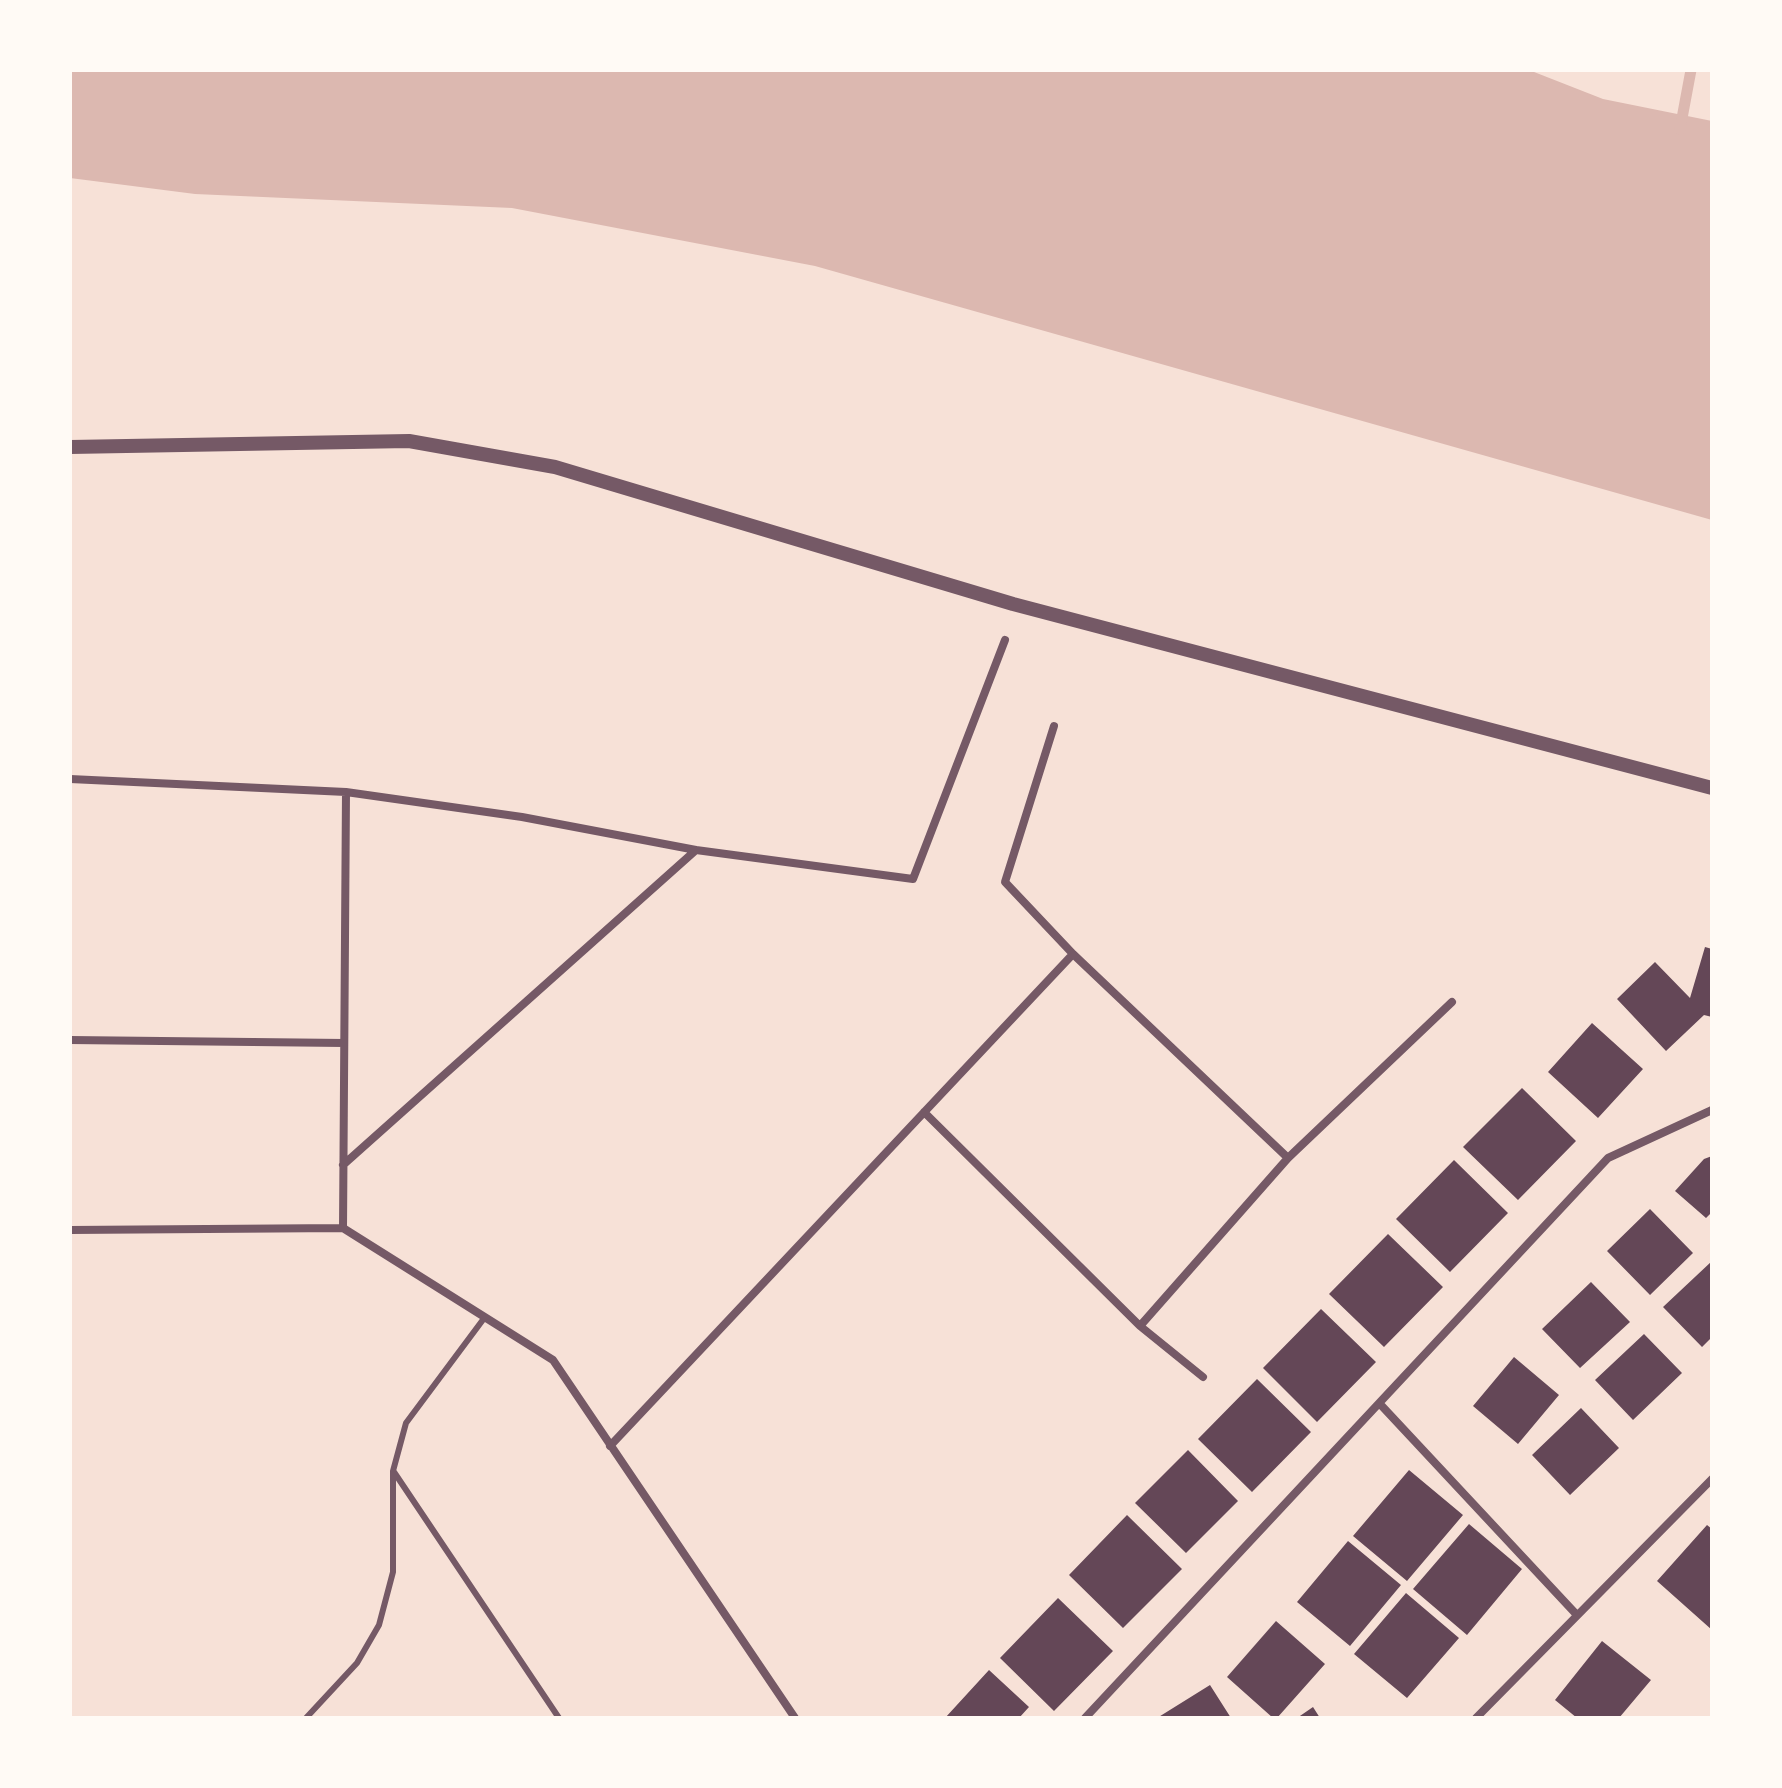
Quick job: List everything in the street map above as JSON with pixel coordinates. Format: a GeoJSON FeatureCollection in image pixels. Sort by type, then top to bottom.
{"type":"FeatureCollection","features":[{"type":"Feature","properties":{"kind":"street"},"geometry":{"type":"LineString","coordinates":[[70,447],[409,441],[555,467],[1013,604],[1712,788]]}},
{"type":"Feature","properties":{"kind":"street"},"geometry":{"type":"LineString","coordinates":[[70,779],[346,792],[522,817],[696,850],[913,879],[1005,640]]}},
{"type":"Feature","properties":{"kind":"street"},"geometry":{"type":"LineString","coordinates":[[1054,726],[1005,882],[1073,954],[1288,1158]]}},
{"type":"Feature","properties":{"kind":"street"},"geometry":{"type":"LineString","coordinates":[[343,1228],[346,792]]}},
{"type":"Feature","properties":{"kind":"street"},"geometry":{"type":"LineString","coordinates":[[343,1165],[696,850]]}},
{"type":"Feature","properties":{"kind":"street"},"geometry":{"type":"LineString","coordinates":[[610,1446],[1073,954]]}},
{"type":"Feature","properties":{"kind":"street"},"geometry":{"type":"LineString","coordinates":[[1140,1326],[1288,1158],[1452,1002]]}},
{"type":"Feature","properties":{"kind":"street"},"geometry":{"type":"LineString","coordinates":[[70,1040],[344,1043]]}},
{"type":"Feature","properties":{"kind":"street"},"geometry":{"type":"LineString","coordinates":[[1085,1718],[1608,1158],[1712,1110]]}},
{"type":"Feature","properties":{"kind":"street"},"geometry":{"type":"LineString","coordinates":[[924,1112],[1140,1326],[1203,1377]]}},
{"type":"Feature","properties":{"kind":"street"},"geometry":{"type":"LineString","coordinates":[[70,1230],[343,1228],[553,1360],[795,1718]]}},
{"type":"Feature","properties":{"kind":"street"},"geometry":{"type":"LineString","coordinates":[[1380,1404],[1576,1614]]}},
{"type":"Feature","properties":{"kind":"street"},"geometry":{"type":"LineString","coordinates":[[1476,1718],[1712,1479]]}},
{"type":"Feature","properties":{"kind":"lane"},"geometry":{"type":"LineString","coordinates":[[306,1718],[357,1663],[379,1625],[393,1572],[393,1471],[406,1423],[485,1317]]}},
{"type":"Feature","properties":{"kind":"lane"},"geometry":{"type":"LineString","coordinates":[[393,1471],[559,1718]]}},
{"type":"Feature","properties":{"kind":"shaded area"},"geometry":{"type":"Polygon","coordinates":[[[70,70],[1529,70],[1603,99],[1712,121],[1712,520],[815,266],[512,208],[195,194],[70,178],[70,70]]]}},
{"type":"Feature","properties":{"kind":"building"},"geometry":{"type":"Polygon","coordinates":[[[1705,947],[1712,949],[1712,1017],[1704,1015],[1666,1051],[1617,999],[1655,962],[1690,998],[1705,947]]]}},
{"type":"Feature","properties":{"kind":"building"},"geometry":{"type":"Polygon","coordinates":[[[1592,1023],[1643,1069],[1598,1118],[1548,1072],[1592,1023]]]}},
{"type":"Feature","properties":{"kind":"building"},"geometry":{"type":"Polygon","coordinates":[[[1522,1088],[1576,1141],[1518,1200],[1463,1147],[1522,1088]]]}},
{"type":"Feature","properties":{"kind":"building"},"geometry":{"type":"Polygon","coordinates":[[[1712,1156],[1712,1212],[1706,1218],[1675,1191],[1704,1159],[1712,1156]]]}},
{"type":"Feature","properties":{"kind":"building"},"geometry":{"type":"Polygon","coordinates":[[[1454,1160],[1508,1213],[1450,1272],[1396,1219],[1454,1160]]]}},
{"type":"Feature","properties":{"kind":"building"},"geometry":{"type":"Polygon","coordinates":[[[1650,1209],[1693,1253],[1650,1295],[1607,1251],[1650,1209]]]}},
{"type":"Feature","properties":{"kind":"building"},"geometry":{"type":"Polygon","coordinates":[[[1388,1234],[1443,1287],[1384,1347],[1329,1294],[1388,1234]]]}},
{"type":"Feature","properties":{"kind":"building"},"geometry":{"type":"Polygon","coordinates":[[[1712,1261],[1712,1337],[1702,1347],[1663,1307],[1712,1261]]]}},
{"type":"Feature","properties":{"kind":"building"},"geometry":{"type":"Polygon","coordinates":[[[1591,1282],[1630,1322],[1580,1368],[1542,1329],[1591,1282]]]}},
{"type":"Feature","properties":{"kind":"building"},"geometry":{"type":"Polygon","coordinates":[[[1321,1309],[1376,1362],[1317,1422],[1263,1368],[1321,1309]]]}},
{"type":"Feature","properties":{"kind":"building"},"geometry":{"type":"Polygon","coordinates":[[[1644,1334],[1682,1373],[1633,1420],[1595,1380],[1644,1334]]]}},
{"type":"Feature","properties":{"kind":"building"},"geometry":{"type":"Polygon","coordinates":[[[1514,1357],[1559,1395],[1518,1444],[1473,1406],[1514,1357]]]}},
{"type":"Feature","properties":{"kind":"building"},"geometry":{"type":"Polygon","coordinates":[[[1257,1379],[1311,1432],[1252,1492],[1198,1439],[1257,1379]]]}},
{"type":"Feature","properties":{"kind":"building"},"geometry":{"type":"Polygon","coordinates":[[[1581,1408],[1619,1448],[1570,1495],[1532,1455],[1581,1408]]]}},
{"type":"Feature","properties":{"kind":"building"},"geometry":{"type":"Polygon","coordinates":[[[1188,1450],[1238,1501],[1186,1553],[1135,1503],[1188,1450]]]}},
{"type":"Feature","properties":{"kind":"building"},"geometry":{"type":"Polygon","coordinates":[[[1409,1470],[1463,1515],[1407,1581],[1353,1536],[1409,1470]]]}},
{"type":"Feature","properties":{"kind":"building"},"geometry":{"type":"Polygon","coordinates":[[[1127,1515],[1182,1569],[1123,1628],[1069,1575],[1127,1515]]]}},
{"type":"Feature","properties":{"kind":"building"},"geometry":{"type":"Polygon","coordinates":[[[1469,1524],[1522,1569],[1467,1635],[1413,1589],[1469,1524]]]}},
{"type":"Feature","properties":{"kind":"building"},"geometry":{"type":"Polygon","coordinates":[[[1707,1525],[1712,1529],[1712,1630],[1657,1581],[1707,1525]]]}},
{"type":"Feature","properties":{"kind":"building"},"geometry":{"type":"Polygon","coordinates":[[[1348,1541],[1401,1585],[1350,1646],[1297,1602],[1348,1541]]]}},
{"type":"Feature","properties":{"kind":"building"},"geometry":{"type":"Polygon","coordinates":[[[1406,1593],[1459,1638],[1407,1698],[1354,1654],[1406,1593]]]}},
{"type":"Feature","properties":{"kind":"building"},"geometry":{"type":"Polygon","coordinates":[[[1058,1598],[1113,1651],[1054,1711],[1000,1658],[1058,1598]]]}},
{"type":"Feature","properties":{"kind":"building"},"geometry":{"type":"Polygon","coordinates":[[[1276,1621],[1325,1664],[1277,1718],[1273,1718],[1227,1677],[1276,1621]]]}},
{"type":"Feature","properties":{"kind":"building"},"geometry":{"type":"Polygon","coordinates":[[[1602,1641],[1651,1680],[1619,1718],[1577,1718],[1555,1700],[1602,1641]]]}},
{"type":"Feature","properties":{"kind":"building"},"geometry":{"type":"Polygon","coordinates":[[[989,1670],[1029,1707],[1019,1718],[945,1718],[989,1670]]]}},
{"type":"Feature","properties":{"kind":"building"},"geometry":{"type":"Polygon","coordinates":[[[1210,1685],[1231,1718],[1157,1718],[1210,1685]]]}},
{"type":"Feature","properties":{"kind":"building"},"geometry":{"type":"Polygon","coordinates":[[[1313,1707],[1320,1718],[1297,1718],[1313,1707]]]}},
{"type":"Feature","properties":{"kind":"waterway"},"geometry":{"type":"LineString","coordinates":[[1680,129],[1691,70]]}}]}
